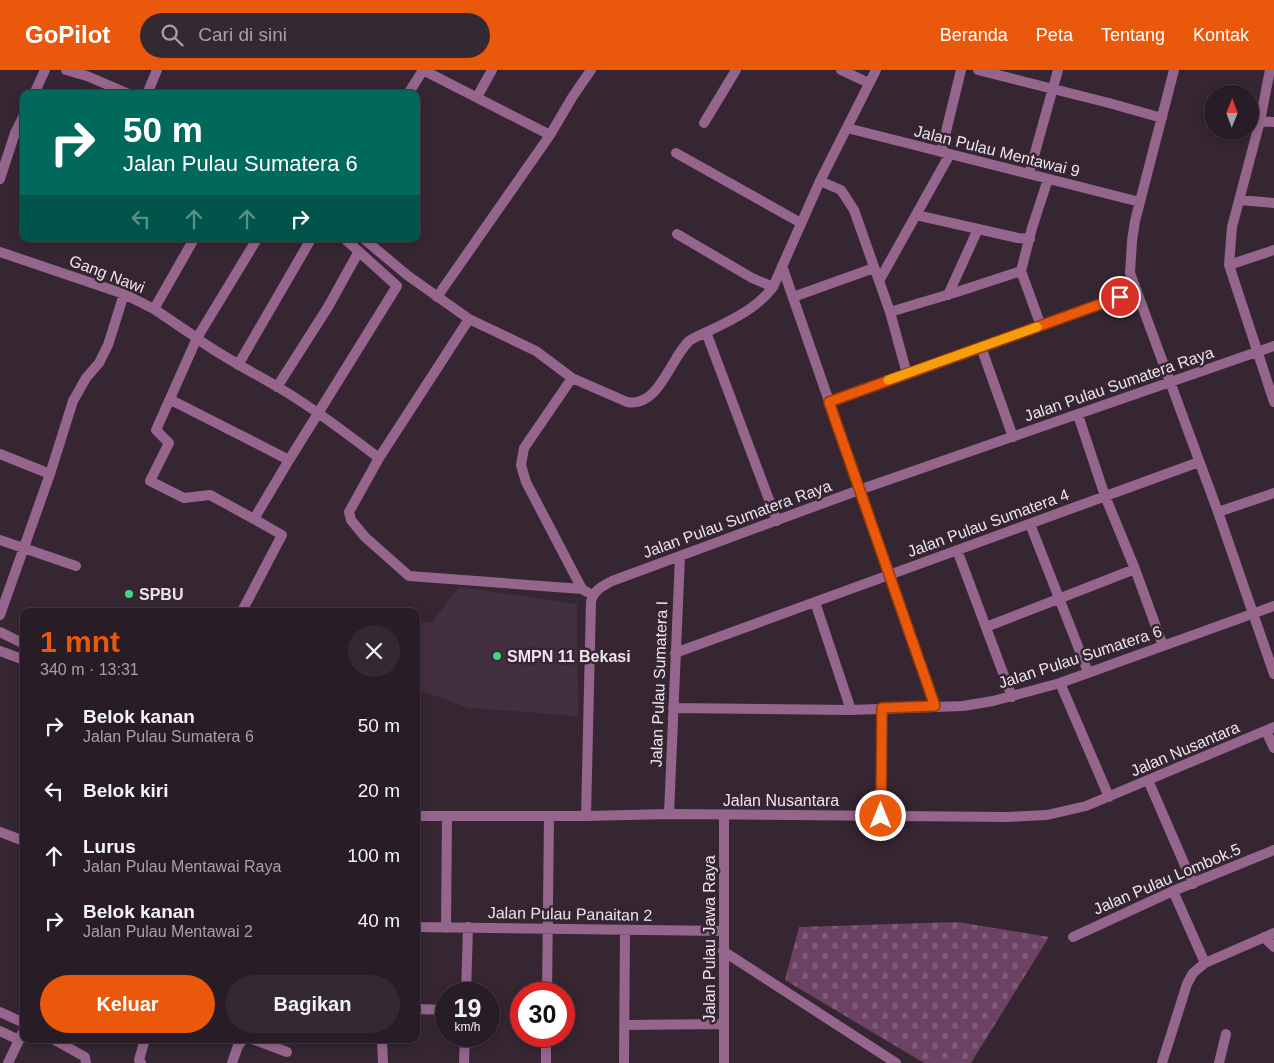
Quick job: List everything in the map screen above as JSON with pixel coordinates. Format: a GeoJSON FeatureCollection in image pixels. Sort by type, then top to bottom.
{"type":"FeatureCollection","features":[{"type":"Feature","properties":{"kind":"street"},"geometry":{"type":"LineString","coordinates":[[36,90],[45,70]]}},
{"type":"Feature","properties":{"kind":"street"},"geometry":{"type":"LineString","coordinates":[[66,70],[89,73],[121,90]]}},
{"type":"Feature","properties":{"kind":"street"},"geometry":{"type":"LineString","coordinates":[[149,90],[157,70]]}},
{"type":"Feature","properties":{"kind":"street"},"geometry":{"type":"LineString","coordinates":[[410,90],[422,70],[550,135]]}},
{"type":"Feature","properties":{"kind":"street"},"geometry":{"type":"LineString","coordinates":[[477,97],[492,70]]}},
{"type":"Feature","properties":{"kind":"street"},"geometry":{"type":"LineString","coordinates":[[437,297],[550,135],[591,70]]}},
{"type":"Feature","properties":{"kind":"street"},"geometry":{"type":"LineString","coordinates":[[704,123],[736,70]]}},
{"type":"Feature","properties":{"kind":"street"},"geometry":{"type":"LineString","coordinates":[[841,70],[869,83]]}},
{"type":"Feature","properties":{"kind":"street"},"geometry":{"type":"LineString","coordinates":[[368,242],[407,275],[469,319],[536,352],[572,378],[635,404],[648,397],[665,378],[689,341],[752,308],[773,287],[820,182],[876,70]]}},
{"type":"Feature","properties":{"kind":"street"},"geometry":{"type":"LineString","coordinates":[[879,281],[916,214],[945,153],[960,70]]}},
{"type":"Feature","properties":{"kind":"street"},"geometry":{"type":"LineString","coordinates":[[978,70],[1162,118]]}},
{"type":"Feature","properties":{"kind":"street"},"geometry":{"type":"LineString","coordinates":[[1029,174],[1058,70]]}},
{"type":"Feature","properties":{"kind":"street"},"geometry":{"type":"LineString","coordinates":[[1174,70],[1140,202],[1132,240],[1130,273],[1218,512],[1274,674]]}},
{"type":"Feature","properties":{"kind":"street"},"geometry":{"type":"LineString","coordinates":[[1270,70],[1260,121],[1232,227],[1229,265],[1274,402]]}},
{"type":"Feature","properties":{"kind":"street"},"geometry":{"type":"LineString","coordinates":[[1260,121],[1274,122]]}},
{"type":"Feature","properties":{"kind":"street"},"geometry":{"type":"LineString","coordinates":[[0,179],[20,123]]}},
{"type":"Feature","properties":{"kind":"street","name":"Jalan Pulau Mentawai 9"},"geometry":{"type":"LineString","coordinates":[[847,128],[1140,202]]}},
{"type":"Feature","properties":{"kind":"street"},"geometry":{"type":"LineString","coordinates":[[676,153],[801,223]]}},
{"type":"Feature","properties":{"kind":"street"},"geometry":{"type":"LineString","coordinates":[[1041,326],[1021,270],[1048,179]]}},
{"type":"Feature","properties":{"kind":"street"},"geometry":{"type":"LineString","coordinates":[[820,182],[842,190],[854,210],[890,312],[907,374]]}},
{"type":"Feature","properties":{"kind":"street"},"geometry":{"type":"LineString","coordinates":[[1239,200],[1274,203]]}},
{"type":"Feature","properties":{"kind":"street"},"geometry":{"type":"LineString","coordinates":[[916,214],[1018,238],[1030,239]]}},
{"type":"Feature","properties":{"kind":"street"},"geometry":{"type":"LineString","coordinates":[[948,295],[978,229]]}},
{"type":"Feature","properties":{"kind":"street"},"geometry":{"type":"LineString","coordinates":[[677,234],[752,278],[773,287]]}},
{"type":"Feature","properties":{"kind":"street"},"geometry":{"type":"LineString","coordinates":[[154,309],[192,242]]}},
{"type":"Feature","properties":{"kind":"street"},"geometry":{"type":"LineString","coordinates":[[244,608],[282,535],[210,495],[184,498],[150,481],[168,443],[156,430],[200,340],[255,242]]}},
{"type":"Feature","properties":{"kind":"street"},"geometry":{"type":"LineString","coordinates":[[238,365],[309,242]]}},
{"type":"Feature","properties":{"kind":"street"},"geometry":{"type":"LineString","coordinates":[[254,519],[397,286],[348,242]]}},
{"type":"Feature","properties":{"kind":"street"},"geometry":{"type":"LineString","coordinates":[[1229,265],[1274,250]]}},
{"type":"Feature","properties":{"kind":"street"},"geometry":{"type":"LineString","coordinates":[[277,386],[328,307],[359,251]]}},
{"type":"Feature","properties":{"kind":"street","name":"Gang Nawi"},"geometry":{"type":"LineString","coordinates":[[0,252],[124,294],[154,309],[238,365],[277,386],[318,413],[380,458]]}},
{"type":"Feature","properties":{"kind":"street"},"geometry":{"type":"LineString","coordinates":[[782,266],[935,706]]}},
{"type":"Feature","properties":{"kind":"street"},"geometry":{"type":"LineString","coordinates":[[793,297],[874,268]]}},
{"type":"Feature","properties":{"kind":"street"},"geometry":{"type":"LineString","coordinates":[[890,312],[948,295],[1021,270]]}},
{"type":"Feature","properties":{"kind":"street"},"geometry":{"type":"LineString","coordinates":[[829,402],[1137,291]]}},
{"type":"Feature","properties":{"kind":"street"},"geometry":{"type":"LineString","coordinates":[[0,615],[50,474],[73,401],[108,345],[124,294]]}},
{"type":"Feature","properties":{"kind":"street"},"geometry":{"type":"LineString","coordinates":[[469,319],[380,458],[349,512],[351,520],[365,537],[409,576],[582,589]]}},
{"type":"Feature","properties":{"kind":"street"},"geometry":{"type":"LineString","coordinates":[[706,332],[777,521]]}},
{"type":"Feature","properties":{"kind":"street","name":"Jalan Pulau Sumatera Raya"},"geometry":{"type":"LineString","coordinates":[[592,596],[595,591],[612,581],[859,490],[1274,346]]}},
{"type":"Feature","properties":{"kind":"street"},"geometry":{"type":"LineString","coordinates":[[981,347],[1013,437]]}},
{"type":"Feature","properties":{"kind":"street"},"geometry":{"type":"LineString","coordinates":[[572,378],[524,448],[521,465],[526,482],[582,589],[592,596],[586,816]]}},
{"type":"Feature","properties":{"kind":"street"},"geometry":{"type":"LineString","coordinates":[[171,400],[289,460]]}},
{"type":"Feature","properties":{"kind":"street"},"geometry":{"type":"LineString","coordinates":[[1078,415],[1105,496],[1135,569],[1162,646]]}},
{"type":"Feature","properties":{"kind":"street"},"geometry":{"type":"LineString","coordinates":[[0,454],[50,474]]}},
{"type":"Feature","properties":{"kind":"street","name":"Jalan Pulau Sumatera 4"},"geometry":{"type":"LineString","coordinates":[[675,653],[1199,462]]}},
{"type":"Feature","properties":{"kind":"street"},"geometry":{"type":"LineString","coordinates":[[1218,512],[1274,493]]}},
{"type":"Feature","properties":{"kind":"street"},"geometry":{"type":"LineString","coordinates":[[1030,524],[1088,672]]}},
{"type":"Feature","properties":{"kind":"street"},"geometry":{"type":"LineString","coordinates":[[0,540],[76,566]]}},
{"type":"Feature","properties":{"kind":"street"},"geometry":{"type":"LineString","coordinates":[[957,550],[1012,697]]}},
{"type":"Feature","properties":{"kind":"street","name":"Jalan Pulau Sumatera I"},"geometry":{"type":"LineString","coordinates":[[669,814],[680,556]]}},
{"type":"Feature","properties":{"kind":"street"},"geometry":{"type":"LineString","coordinates":[[986,626],[1135,569]]}},
{"type":"Feature","properties":{"kind":"street"},"geometry":{"type":"LineString","coordinates":[[815,602],[850,710]]}},
{"type":"Feature","properties":{"kind":"street","name":"Jalan Pulau Sumatera 6"},"geometry":{"type":"LineString","coordinates":[[673,708],[850,710],[963,706],[1012,697],[1060,683],[1274,606]]}},
{"type":"Feature","properties":{"kind":"street"},"geometry":{"type":"LineString","coordinates":[[0,632],[20,642]]}},
{"type":"Feature","properties":{"kind":"street"},"geometry":{"type":"LineString","coordinates":[[0,651],[20,658]]}},
{"type":"Feature","properties":{"kind":"street"},"geometry":{"type":"LineString","coordinates":[[1060,683],[1109,797]]}},
{"type":"Feature","properties":{"kind":"street"},"geometry":{"type":"LineString","coordinates":[[881,816],[882,708]]}},
{"type":"Feature","properties":{"kind":"street"},"geometry":{"type":"LineString","coordinates":[[1270,729],[1274,748]]}},
{"type":"Feature","properties":{"kind":"street","name":"Jalan Nusantara"},"geometry":{"type":"LineString","coordinates":[[420,815],[447,817],[669,814],[1006,817],[1047,815],[1086,806],[1270,729]]}},
{"type":"Feature","properties":{"kind":"street"},"geometry":{"type":"LineString","coordinates":[[1148,780],[1193,884]]}},
{"type":"Feature","properties":{"kind":"street","name":"Jalan Pulau Jawa Raya"},"geometry":{"type":"LineString","coordinates":[[724,815],[724,1063]]}},
{"type":"Feature","properties":{"kind":"street"},"geometry":{"type":"LineString","coordinates":[[547,982],[549,816]]}},
{"type":"Feature","properties":{"kind":"street"},"geometry":{"type":"LineString","coordinates":[[446,928],[447,817]]}},
{"type":"Feature","properties":{"kind":"street"},"geometry":{"type":"LineString","coordinates":[[0,832],[20,840]]}},
{"type":"Feature","properties":{"kind":"street","name":"Jalan Pulau Lombok.5"},"geometry":{"type":"LineString","coordinates":[[1073,937],[1173,891],[1274,850]]}},
{"type":"Feature","properties":{"kind":"street"},"geometry":{"type":"LineString","coordinates":[[1173,891],[1205,962]]}},
{"type":"Feature","properties":{"kind":"street","name":"Jalan Pulau Panaitan 2"},"geometry":{"type":"LineString","coordinates":[[420,927],[724,931]]}},
{"type":"Feature","properties":{"kind":"street"},"geometry":{"type":"LineString","coordinates":[[466,982],[468,927]]}},
{"type":"Feature","properties":{"kind":"street"},"geometry":{"type":"LineString","coordinates":[[624,930],[624,1063]]}},
{"type":"Feature","properties":{"kind":"street"},"geometry":{"type":"LineString","coordinates":[[1162,1063],[1187,984],[1193,973],[1205,962],[1269,935],[1274,947]]}},
{"type":"Feature","properties":{"kind":"street"},"geometry":{"type":"LineString","coordinates":[[723,951],[896,1063]]}},
{"type":"Feature","properties":{"kind":"street"},"geometry":{"type":"LineString","coordinates":[[420,1008],[435,1009]]}},
{"type":"Feature","properties":{"kind":"street"},"geometry":{"type":"LineString","coordinates":[[0,1012],[20,1021]]}},
{"type":"Feature","properties":{"kind":"street"},"geometry":{"type":"LineString","coordinates":[[625,1025],[724,1024]]}},
{"type":"Feature","properties":{"kind":"street"},"geometry":{"type":"LineString","coordinates":[[0,1031],[19,1040],[8,1063]]}},
{"type":"Feature","properties":{"kind":"street"},"geometry":{"type":"LineString","coordinates":[[1218,1063],[1226,1034]]}},
{"type":"Feature","properties":{"kind":"street"},"geometry":{"type":"LineString","coordinates":[[60,1043],[85,1057],[86,1063]]}},
{"type":"Feature","properties":{"kind":"street"},"geometry":{"type":"LineString","coordinates":[[141,1063],[139,1060],[144,1043]]}},
{"type":"Feature","properties":{"kind":"street"},"geometry":{"type":"LineString","coordinates":[[232,1063],[240,1043]]}},
{"type":"Feature","properties":{"kind":"street"},"geometry":{"type":"LineString","coordinates":[[263,1043],[287,1052]]}},
{"type":"Feature","properties":{"kind":"street"},"geometry":{"type":"LineString","coordinates":[[382,1043],[383,1063]]}},
{"type":"Feature","properties":{"kind":"street"},"geometry":{"type":"LineString","coordinates":[[464,1063],[465,1047]]}},
{"type":"Feature","properties":{"kind":"street"},"geometry":{"type":"LineString","coordinates":[[546,1047],[546,1063]]}},
{"type":"Feature","properties":{"kind":"shaded area","name":"SMPN 11 Bekasi"},"geometry":{"type":"Polygon","coordinates":[[[459,587],[577,604],[578,716],[469,708],[420,690],[420,623],[432,622],[459,587]]]}},
{"type":"Feature","properties":{"kind":"green space"},"geometry":{"type":"Polygon","coordinates":[[[958,922],[1049,937],[971,1063],[924,1063],[785,980],[799,927],[958,922]]]}},
{"type":"Feature","properties":{"kind":"slow traffic"},"geometry":{"type":"LineString","coordinates":[[888,380],[1037,327]]}},
{"type":"Feature","properties":{"kind":"place","name":"SPBU"},"geometry":{"type":"Point","coordinates":[129,594]}},
{"type":"Feature","properties":{"kind":"place","name":"SMPN 11 Bekasi"},"geometry":{"type":"Point","coordinates":[497,656]}},
{"type":"Feature","properties":{"kind":"route"},"geometry":{"type":"LineString","coordinates":[[881,816],[882,708],[935,706],[829,402],[1120,297]]}}]}
